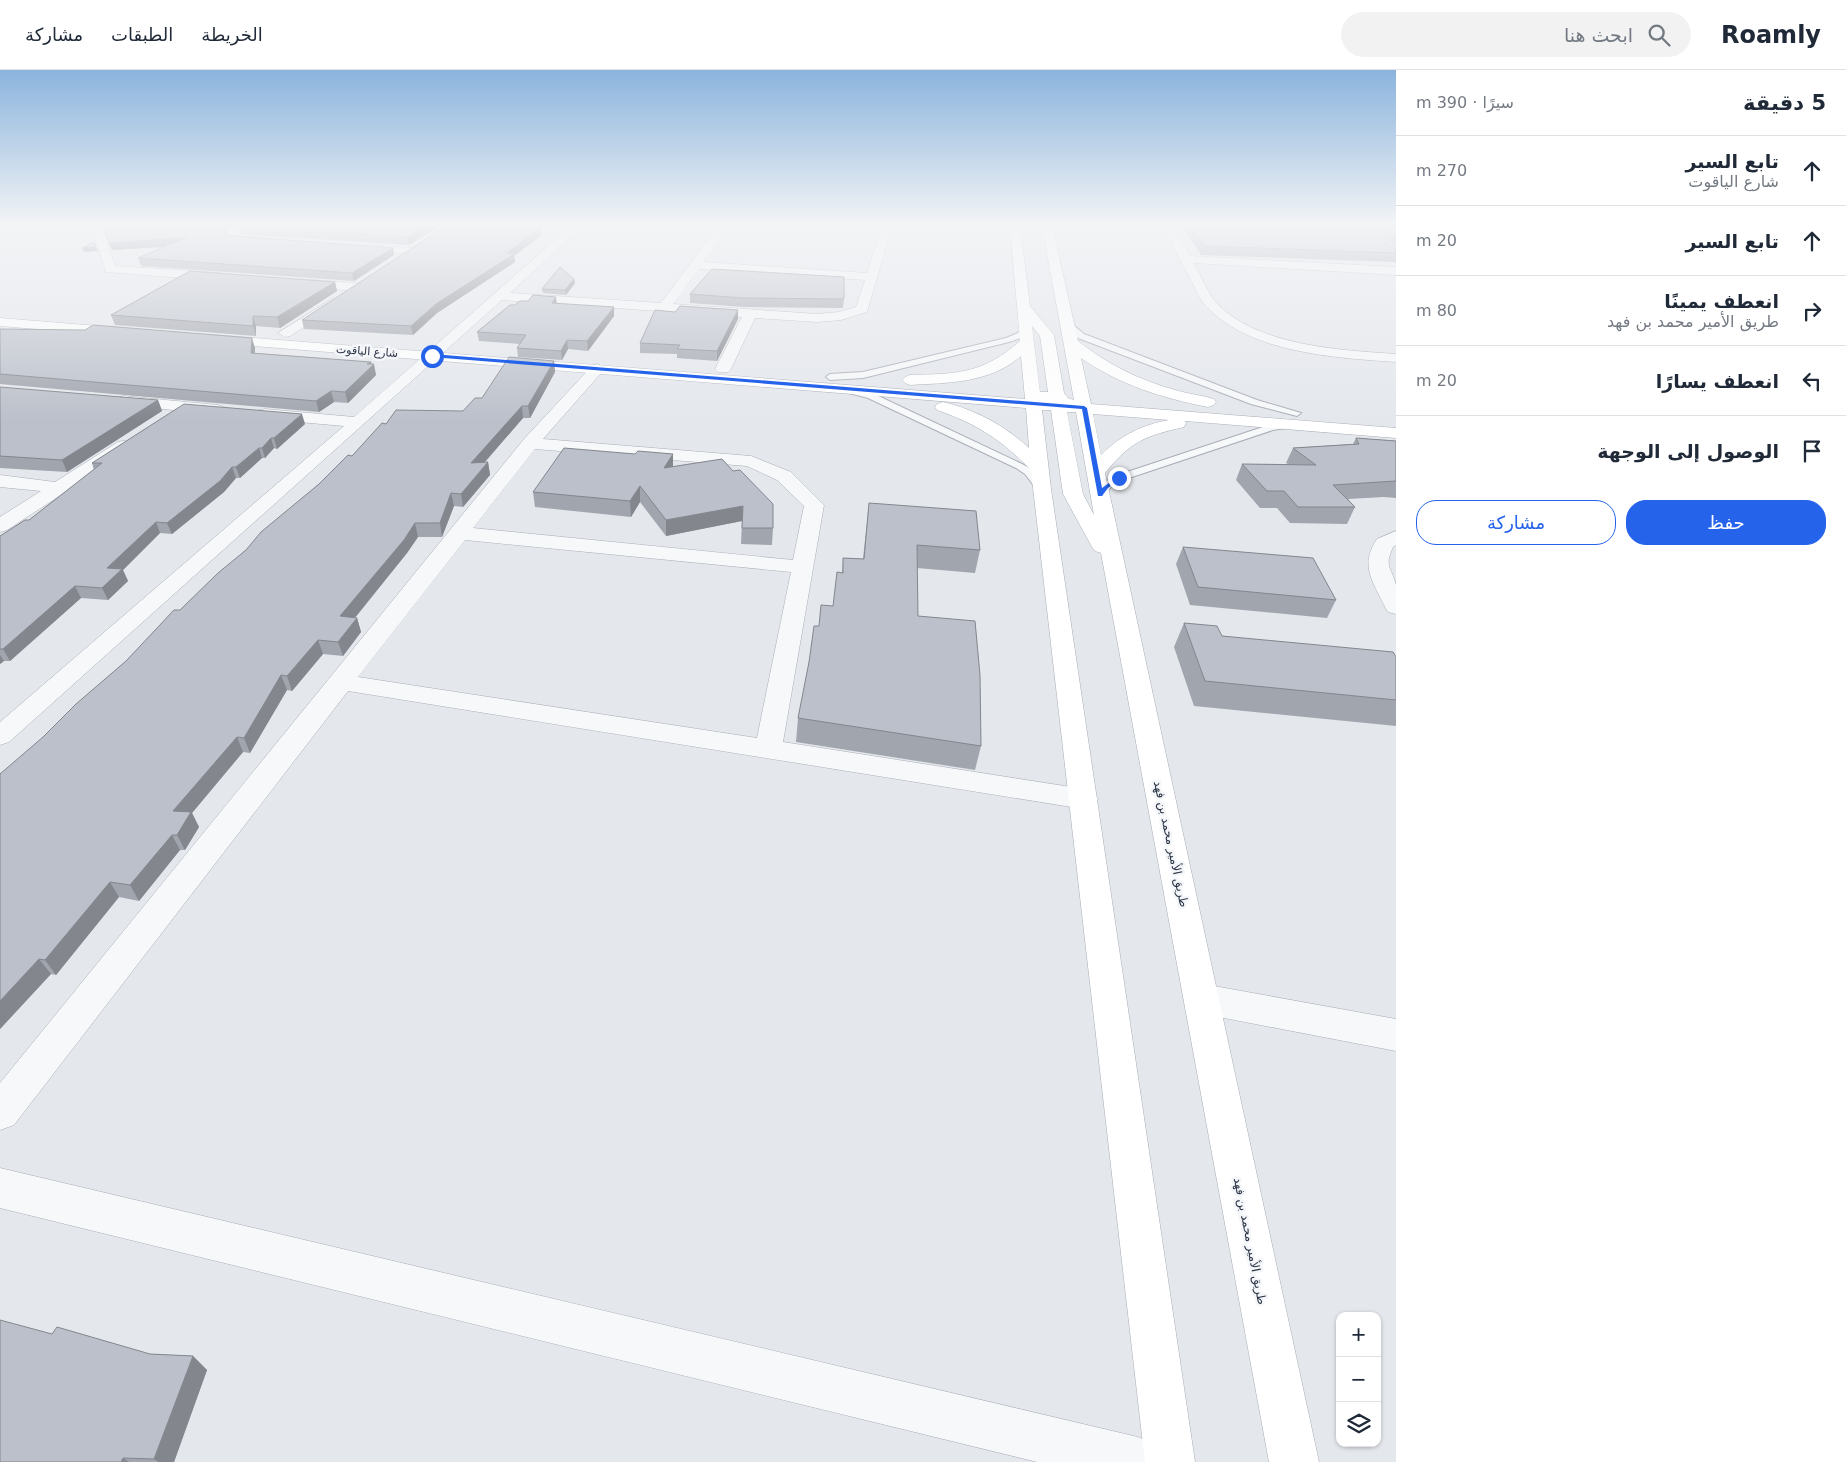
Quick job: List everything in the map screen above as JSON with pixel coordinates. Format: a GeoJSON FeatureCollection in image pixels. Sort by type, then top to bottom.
{"type":"FeatureCollection","features":[{"type":"Feature","properties":{"kind":"street"},"geometry":{"type":"LineString","coordinates":[[285,333],[351,291]]}},
{"type":"Feature","properties":{"kind":"street"},"geometry":{"type":"LineString","coordinates":[[0,736],[358,422],[504,291]]}},
{"type":"Feature","properties":{"kind":"street"},"geometry":{"type":"LineString","coordinates":[[663,309],[676,291]]}},
{"type":"Feature","properties":{"kind":"street"},"geometry":{"type":"LineString","coordinates":[[498,296],[663,309],[817,318],[841,316],[862,308],[867,291]]}},
{"type":"Feature","properties":{"kind":"street","name":"طريق الأمير محمد بن فهد"},"geometry":{"type":"LineString","coordinates":[[1021,291],[1026,336],[1098,484],[1203,999],[1294,1462]]}},
{"type":"Feature","properties":{"kind":"street","name":"طريق الأمير محمد بن فهد"},"geometry":{"type":"LineString","coordinates":[[1061,291],[1072,344],[1057,400],[1041,479],[1170,1462]]}},
{"type":"Feature","properties":{"kind":"street"},"geometry":{"type":"LineString","coordinates":[[1203,291],[1209,302],[1219,313],[1246,329],[1292,344],[1316,349],[1396,358]]}},
{"type":"Feature","properties":{"kind":"street"},"geometry":{"type":"LineString","coordinates":[[1022,304],[1047,335],[1072,494],[1116,574]]}},
{"type":"Feature","properties":{"kind":"street"},"geometry":{"type":"LineString","coordinates":[[0,312],[135,327],[0,323]]}},
{"type":"Feature","properties":{"kind":"street"},"geometry":{"type":"LineString","coordinates":[[723,369],[750,314]]}},
{"type":"Feature","properties":{"kind":"street","name":"شارع الياقوت"},"geometry":{"type":"LineString","coordinates":[[835,383],[723,369],[438,350],[205,333],[285,333],[438,350],[597,369],[879,386],[1239,414]]}},
{"type":"Feature","properties":{"kind":"street"},"geometry":{"type":"LineString","coordinates":[[879,386],[975,373],[1004,362],[1026,336]]}},
{"type":"Feature","properties":{"kind":"street"},"geometry":{"type":"LineString","coordinates":[[1072,344],[1094,362],[1144,386],[1239,414],[1301,419],[1396,433]]}},
{"type":"Feature","properties":{"kind":"street"},"geometry":{"type":"LineString","coordinates":[[0,1112],[530,443],[597,369]]}},
{"type":"Feature","properties":{"kind":"street"},"geometry":{"type":"LineString","coordinates":[[879,386],[976,418],[1004,434],[1041,479]]}},
{"type":"Feature","properties":{"kind":"street"},"geometry":{"type":"LineString","coordinates":[[106,400],[232,411]]}},
{"type":"Feature","properties":{"kind":"street"},"geometry":{"type":"LineString","coordinates":[[159,423],[184,407]]}},
{"type":"Feature","properties":{"kind":"street"},"geometry":{"type":"LineString","coordinates":[[251,413],[358,422]]}},
{"type":"Feature","properties":{"kind":"street"},"geometry":{"type":"LineString","coordinates":[[1098,484],[1114,451],[1133,436],[1181,422],[1239,414]]}},
{"type":"Feature","properties":{"kind":"street"},"geometry":{"type":"LineString","coordinates":[[1301,419],[1396,420]]}},
{"type":"Feature","properties":{"kind":"street"},"geometry":{"type":"LineString","coordinates":[[0,526],[142,434]]}},
{"type":"Feature","properties":{"kind":"street"},"geometry":{"type":"LineString","coordinates":[[530,443],[751,461],[784,476],[814,506],[768,749]]}},
{"type":"Feature","properties":{"kind":"street"},"geometry":{"type":"LineString","coordinates":[[0,481],[59,488]]}},
{"type":"Feature","properties":{"kind":"street"},"geometry":{"type":"LineString","coordinates":[[459,533],[802,567]]}},
{"type":"Feature","properties":{"kind":"street"},"geometry":{"type":"LineString","coordinates":[[1396,537],[1384,543],[1377,559],[1380,575],[1396,607]]}},
{"type":"Feature","properties":{"kind":"street"},"geometry":{"type":"LineString","coordinates":[[341,682],[1084,799]]}},
{"type":"Feature","properties":{"kind":"street"},"geometry":{"type":"LineString","coordinates":[[1203,999],[1396,1035]]}},
{"type":"Feature","properties":{"kind":"street"},"geometry":{"type":"LineString","coordinates":[[0,1188],[1138,1462]]}},
{"type":"Feature","properties":{"kind":"lane"},"geometry":{"type":"LineString","coordinates":[[1069,326],[1081,336],[1301,419]]}},
{"type":"Feature","properties":{"kind":"lane"},"geometry":{"type":"LineString","coordinates":[[835,383],[1008,340],[1021,335],[1026,336]]}},
{"type":"Feature","properties":{"kind":"lane"},"geometry":{"type":"LineString","coordinates":[[835,383],[871,396],[1019,466],[1041,479]]}},
{"type":"Feature","properties":{"kind":"lane"},"geometry":{"type":"LineString","coordinates":[[1098,484],[1106,486],[1119,478],[1301,419]]}},
{"type":"Feature","properties":{"kind":"building"},"geometry":{"type":"Polygon","coordinates":[[[154,291],[320,291],[277,317],[253,316],[253,326],[111,315],[154,291]]]}},
{"type":"Feature","properties":{"kind":"building"},"geometry":{"type":"Polygon","coordinates":[[[346,291],[456,291],[436,304],[411,326],[302,320],[346,291]]]}},
{"type":"Feature","properties":{"kind":"building"},"geometry":{"type":"Polygon","coordinates":[[[693,291],[844,291],[844,299],[744,298],[690,294],[693,291]]]}},
{"type":"Feature","properties":{"kind":"building"},"geometry":{"type":"Polygon","coordinates":[[[533,295],[556,297],[552,303],[614,307],[587,341],[567,340],[561,351],[517,348],[526,335],[477,332],[510,305],[515,305],[520,301],[528,301],[533,295]]]}},
{"type":"Feature","properties":{"kind":"building"},"geometry":{"type":"Polygon","coordinates":[[[680,306],[738,310],[717,351],[677,349],[680,345],[640,343],[655,310],[675,312],[680,306]]]}},
{"type":"Feature","properties":{"kind":"building"},"geometry":{"type":"Polygon","coordinates":[[[93,325],[252,338],[251,353],[371,362],[367,364],[374,364],[345,392],[331,391],[316,401],[0,374],[0,329],[85,330],[93,325]]]}},
{"type":"Feature","properties":{"kind":"building"},"geometry":{"type":"Polygon","coordinates":[[[509,357],[554,361],[528,406],[522,406],[471,463],[488,462],[461,494],[451,493],[440,523],[415,523],[404,540],[340,616],[357,618],[338,642],[318,640],[287,676],[281,675],[244,738],[237,737],[173,811],[191,812],[177,835],[172,835],[130,885],[110,882],[45,960],[39,959],[0,1001],[0,774],[126,661],[174,610],[180,610],[218,573],[246,550],[261,532],[319,484],[348,455],[352,456],[382,423],[386,424],[396,410],[463,411],[475,398],[482,398],[509,357]]]}},
{"type":"Feature","properties":{"kind":"building"},"geometry":{"type":"Polygon","coordinates":[[[0,387],[158,400],[62,460],[0,456],[0,387]]]}},
{"type":"Feature","properties":{"kind":"building"},"geometry":{"type":"Polygon","coordinates":[[[184,404],[302,414],[274,438],[271,438],[262,448],[259,448],[236,467],[232,467],[220,481],[167,523],[156,522],[107,568],[122,569],[102,588],[75,586],[3,649],[0,649],[0,536],[25,520],[29,520],[102,463],[92,463],[184,404]]]}},
{"type":"Feature","properties":{"kind":"building"},"geometry":{"type":"Polygon","coordinates":[[[1356,438],[1396,441],[1396,481],[1333,485],[1355,507],[1298,507],[1284,491],[1267,491],[1242,464],[1316,465],[1293,448],[1359,444],[1356,438]]]}},
{"type":"Feature","properties":{"kind":"building"},"geometry":{"type":"Polygon","coordinates":[[[564,448],[635,454],[638,451],[673,454],[664,468],[722,459],[733,471],[740,470],[773,504],[773,528],[742,528],[743,506],[666,520],[640,486],[630,501],[533,492],[564,448]]]}},
{"type":"Feature","properties":{"kind":"building"},"geometry":{"type":"Polygon","coordinates":[[[869,503],[976,511],[980,550],[917,545],[918,616],[975,621],[980,675],[981,746],[798,718],[814,626],[819,626],[821,605],[833,606],[837,572],[843,573],[843,558],[864,559],[869,503]]]}},
{"type":"Feature","properties":{"kind":"building"},"geometry":{"type":"Polygon","coordinates":[[[1183,547],[1313,558],[1336,600],[1198,587],[1183,547]]]}},
{"type":"Feature","properties":{"kind":"building"},"geometry":{"type":"Polygon","coordinates":[[[1184,623],[1217,626],[1222,636],[1393,652],[1396,657],[1396,700],[1205,681],[1184,623]]]}},
{"type":"Feature","properties":{"kind":"building"},"geometry":{"type":"Polygon","coordinates":[[[0,1320],[52,1334],[57,1327],[150,1354],[193,1356],[154,1459],[123,1458],[121,1462],[0,1462],[0,1320]]]}},
{"type":"Feature","properties":{"kind":"route"},"geometry":{"type":"LineString","coordinates":[[432,356],[1084,408],[1100,494],[1106,486],[1119,478]]}}]}
